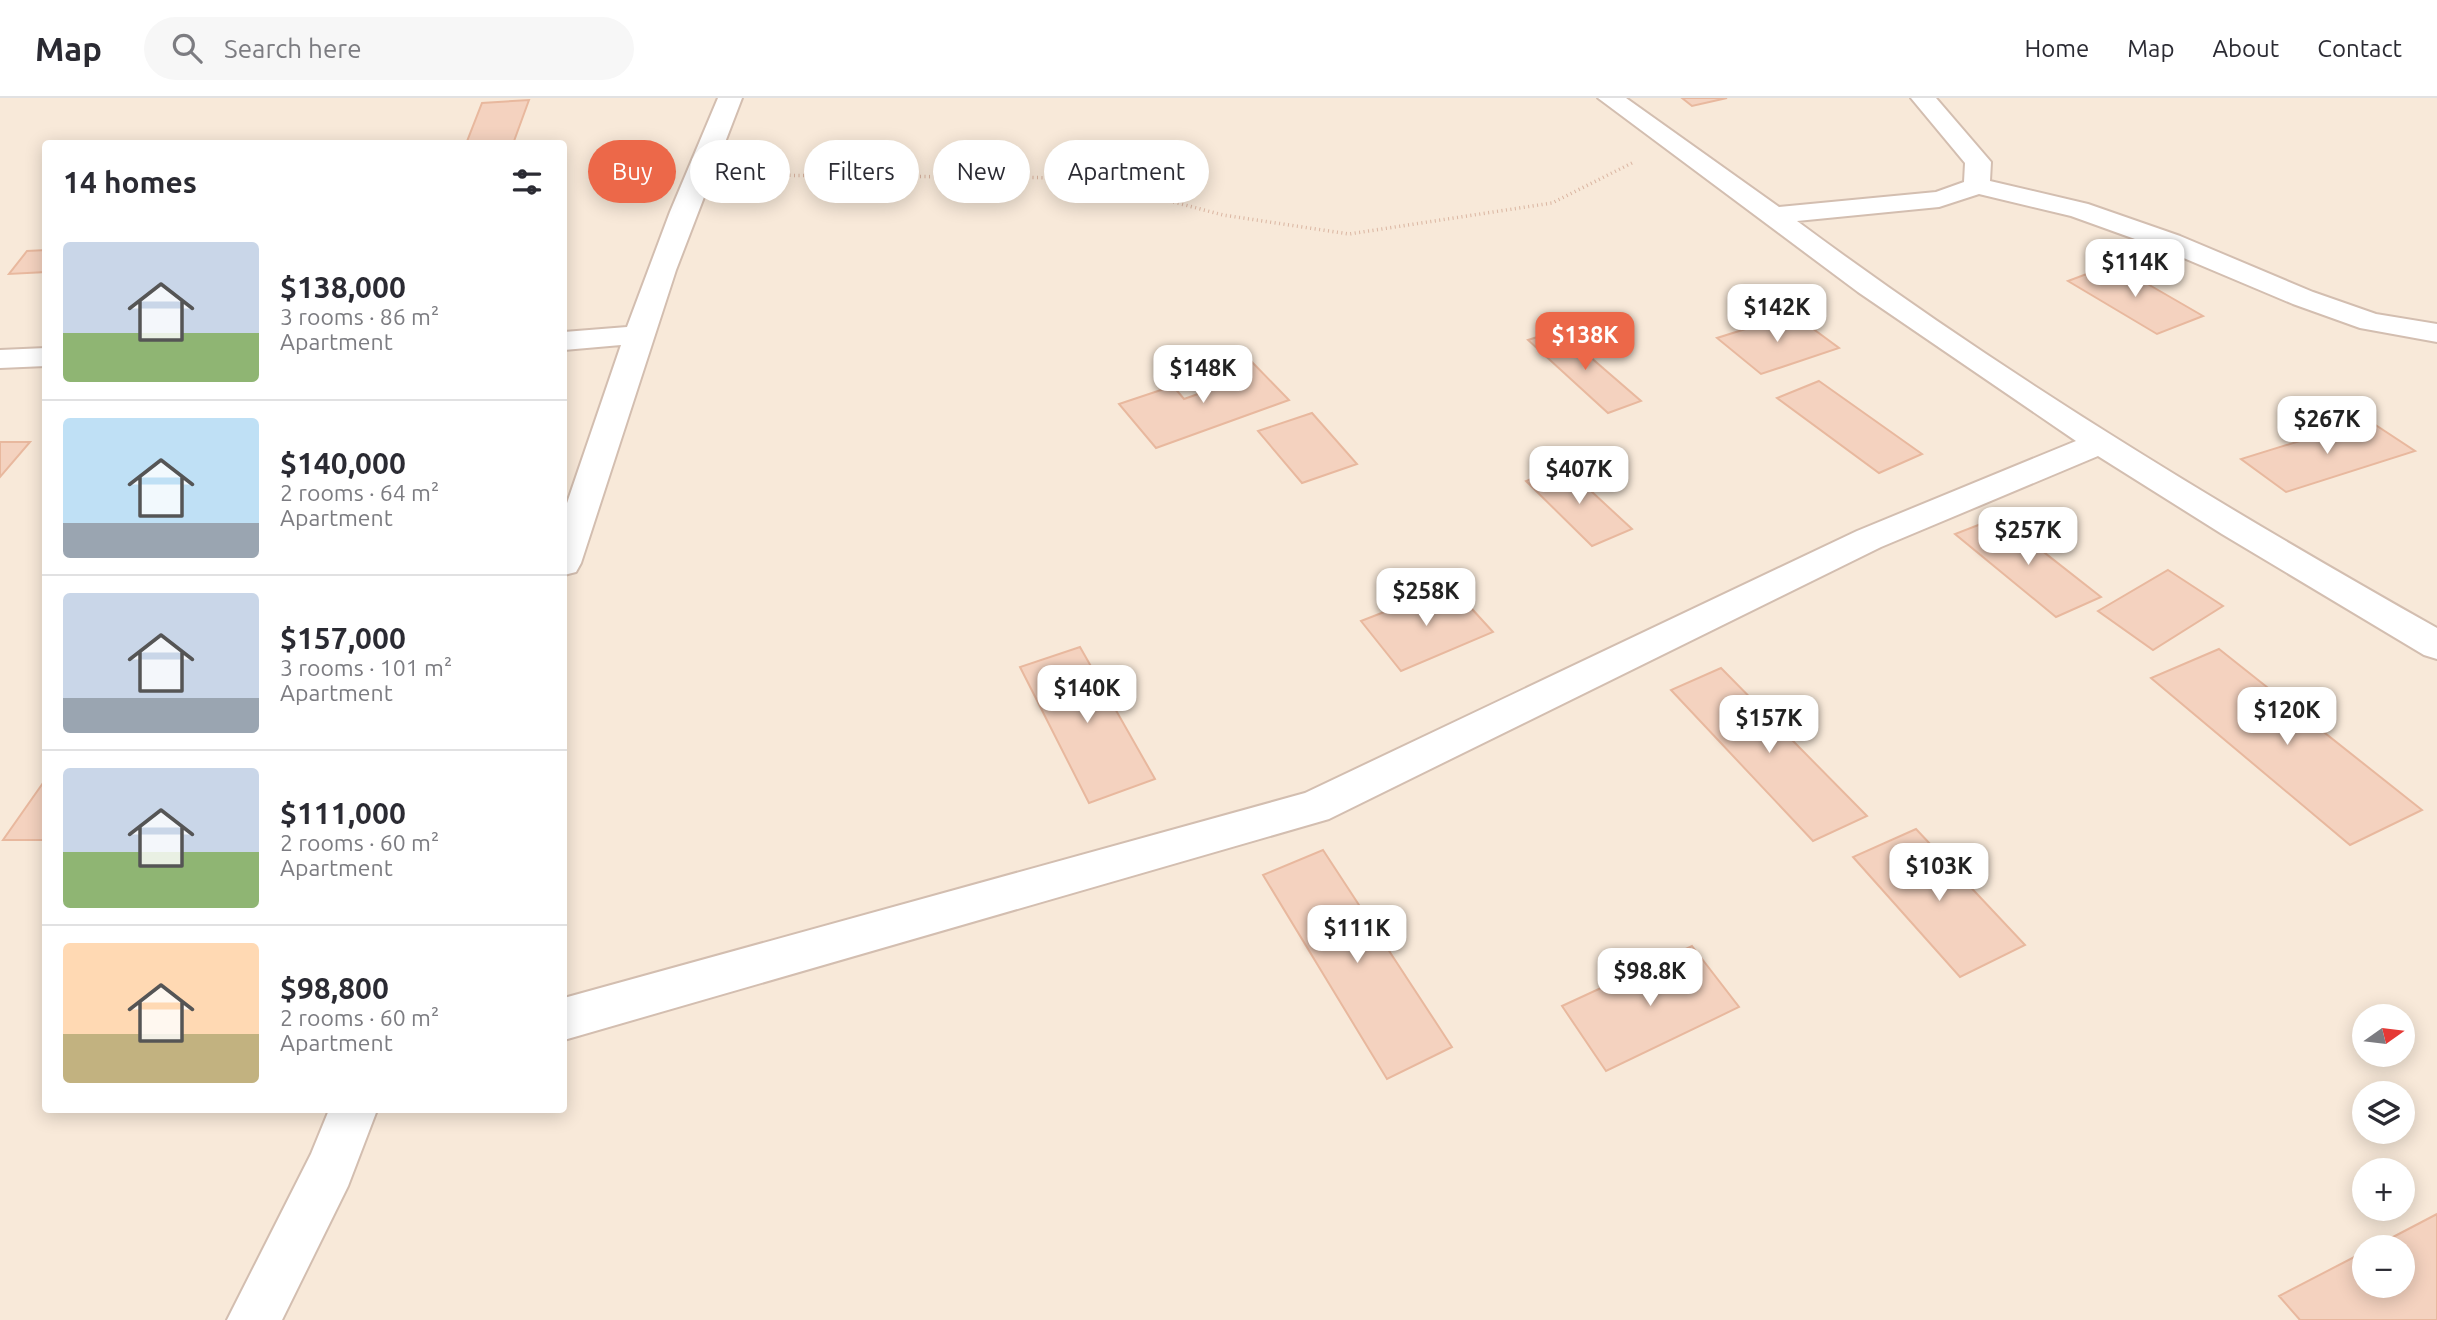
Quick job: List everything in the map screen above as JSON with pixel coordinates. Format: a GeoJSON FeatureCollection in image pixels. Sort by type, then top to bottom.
{"type":"FeatureCollection","features":[{"type":"Feature","properties":{"kind":"street"},"geometry":{"type":"LineString","coordinates":[[712,140],[730,98]]}},
{"type":"Feature","properties":{"kind":"street"},"geometry":{"type":"LineString","coordinates":[[1610,98],[1677,141],[1904,312],[2100,443],[2328,583],[2437,645]]}},
{"type":"Feature","properties":{"kind":"street"},"geometry":{"type":"LineString","coordinates":[[1923,98],[1978,162],[1977,186]]}},
{"type":"Feature","properties":{"kind":"street"},"geometry":{"type":"LineString","coordinates":[[1774,215],[1939,199],[1977,186],[2092,215],[2170,242],[2302,298],[2371,322],[2437,333]]}},
{"type":"Feature","properties":{"kind":"street"},"geometry":{"type":"LineString","coordinates":[[567,554],[638,335],[690,193]]}},
{"type":"Feature","properties":{"kind":"street"},"geometry":{"type":"LineString","coordinates":[[567,341],[638,335]]}},
{"type":"Feature","properties":{"kind":"street"},"geometry":{"type":"LineString","coordinates":[[0,359],[42,357]]}},
{"type":"Feature","properties":{"kind":"street"},"geometry":{"type":"LineString","coordinates":[[567,1018],[1315,807],[1869,539],[2100,443]]}},
{"type":"Feature","properties":{"kind":"street"},"geometry":{"type":"LineString","coordinates":[[254,1320],[330,1169],[353,1113]]}},
{"type":"Feature","properties":{"kind":"path"},"geometry":{"type":"LineString","coordinates":[[790,175],[1083,178],[1223,215],[1349,234],[1552,203],[1677,141]]}},
{"type":"Feature","properties":{"kind":"shaded area"},"geometry":{"type":"Polygon","coordinates":[[[0,98],[2437,98],[2437,1320],[0,1320],[0,98]]]}},
{"type":"Feature","properties":{"kind":"building"},"geometry":{"type":"Polygon","coordinates":[[[1682,98],[1727,98],[1692,106],[1682,98]]]}},
{"type":"Feature","properties":{"kind":"building"},"geometry":{"type":"Polygon","coordinates":[[[529,100],[514,140],[468,140],[482,103],[529,100]]]}},
{"type":"Feature","properties":{"kind":"building"},"geometry":{"type":"Polygon","coordinates":[[[42,250],[42,272],[9,274],[27,251],[42,250]]]}},
{"type":"Feature","properties":{"kind":"building"},"geometry":{"type":"Polygon","coordinates":[[[2113,264],[2203,316],[2157,334],[2068,281],[2113,264]]]}},
{"type":"Feature","properties":{"kind":"building"},"geometry":{"type":"Polygon","coordinates":[[[1793,314],[1839,348],[1761,374],[1717,338],[1793,314]]]}},
{"type":"Feature","properties":{"kind":"building"},"geometry":{"type":"Polygon","coordinates":[[[1559,330],[1641,401],[1608,413],[1528,340],[1559,330]]]}},
{"type":"Feature","properties":{"kind":"building"},"geometry":{"type":"Polygon","coordinates":[[[1250,360],[1289,400],[1156,448],[1119,404],[1173,386],[1184,399],[1226,384],[1214,372],[1250,360]]]}},
{"type":"Feature","properties":{"kind":"building"},"geometry":{"type":"Polygon","coordinates":[[[1819,381],[1922,454],[1879,473],[1777,398],[1819,381]]]}},
{"type":"Feature","properties":{"kind":"building"},"geometry":{"type":"Polygon","coordinates":[[[1312,413],[1357,464],[1302,483],[1258,431],[1312,413]]]}},
{"type":"Feature","properties":{"kind":"building"},"geometry":{"type":"Polygon","coordinates":[[[2368,420],[2415,451],[2286,492],[2241,459],[2368,420]]]}},
{"type":"Feature","properties":{"kind":"building"},"geometry":{"type":"Polygon","coordinates":[[[0,442],[30,442],[0,477],[0,442]]]}},
{"type":"Feature","properties":{"kind":"building"},"geometry":{"type":"Polygon","coordinates":[[[1564,466],[1632,529],[1592,546],[1526,481],[1564,466]]]}},
{"type":"Feature","properties":{"kind":"building"},"geometry":{"type":"Polygon","coordinates":[[[1999,517],[2101,597],[2056,617],[1955,534],[1999,517]]]}},
{"type":"Feature","properties":{"kind":"building"},"geometry":{"type":"Polygon","coordinates":[[[2168,570],[2223,606],[2153,650],[2098,611],[2168,570]]]}},
{"type":"Feature","properties":{"kind":"building"},"geometry":{"type":"Polygon","coordinates":[[[1451,586],[1493,632],[1401,671],[1361,621],[1451,586]]]}},
{"type":"Feature","properties":{"kind":"building"},"geometry":{"type":"Polygon","coordinates":[[[1080,647],[1155,779],[1089,803],[1020,667],[1080,647]]]}},
{"type":"Feature","properties":{"kind":"building"},"geometry":{"type":"Polygon","coordinates":[[[2219,649],[2422,810],[2350,845],[2151,678],[2219,649]]]}},
{"type":"Feature","properties":{"kind":"building"},"geometry":{"type":"Polygon","coordinates":[[[1721,668],[1867,816],[1813,841],[1671,690],[1721,668]]]}},
{"type":"Feature","properties":{"kind":"building"},"geometry":{"type":"Polygon","coordinates":[[[42,784],[42,840],[3,840],[42,784]]]}},
{"type":"Feature","properties":{"kind":"building"},"geometry":{"type":"Polygon","coordinates":[[[1916,829],[2025,945],[1960,977],[1853,857],[1916,829]]]}},
{"type":"Feature","properties":{"kind":"building"},"geometry":{"type":"Polygon","coordinates":[[[1323,850],[1452,1047],[1387,1079],[1263,875],[1323,850]]]}},
{"type":"Feature","properties":{"kind":"building"},"geometry":{"type":"Polygon","coordinates":[[[1692,946],[1739,1007],[1606,1071],[1562,1006],[1692,946]]]}},
{"type":"Feature","properties":{"kind":"building"},"geometry":{"type":"Polygon","coordinates":[[[2437,1214],[2437,1320],[2300,1320],[2279,1296],[2352,1258],[2352,1298],[2415,1298],[2415,1235],[2397,1235],[2437,1214]]]}}]}
